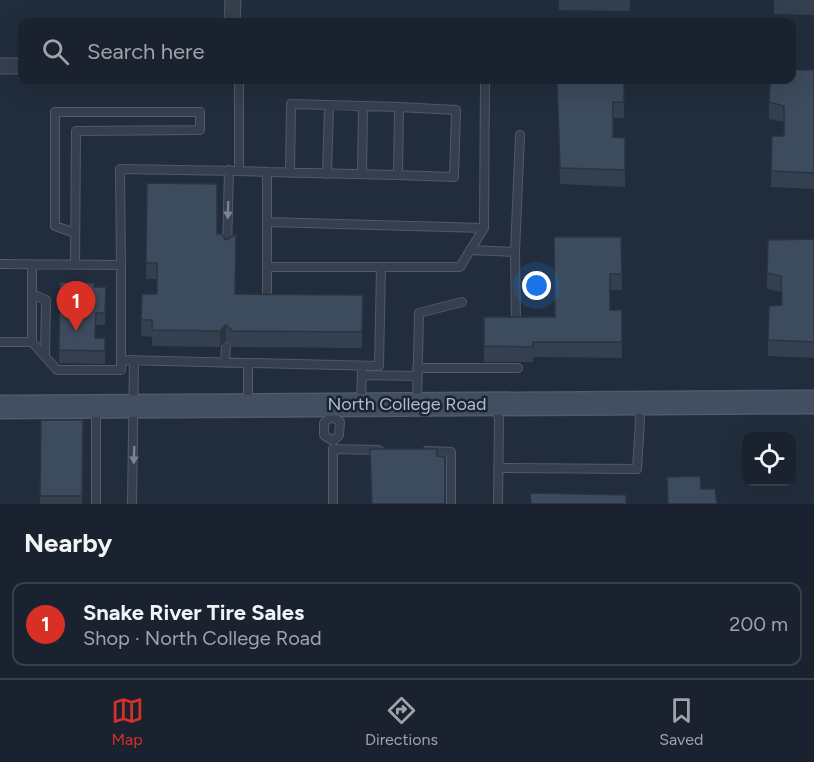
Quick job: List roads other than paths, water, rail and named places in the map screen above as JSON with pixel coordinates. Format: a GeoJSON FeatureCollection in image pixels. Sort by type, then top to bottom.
{"type":"FeatureCollection","features":[{"type":"Feature","properties":{"kind":"main road","name":"North College Road"},"geometry":{"type":"LineString","coordinates":[[0,407],[248,405],[332,411],[361,405],[814,402]]}},
{"type":"Feature","properties":{"kind":"street"},"geometry":{"type":"LineString","coordinates":[[232,18],[233,0]]}},
{"type":"Feature","properties":{"kind":"street"},"geometry":{"type":"LineString","coordinates":[[0,66],[18,66]]}},
{"type":"Feature","properties":{"kind":"lane"},"geometry":{"type":"LineString","coordinates":[[239,84],[239,171]]}},
{"type":"Feature","properties":{"kind":"lane"},"geometry":{"type":"LineString","coordinates":[[267,267],[460,267],[484,228],[485,84]]}},
{"type":"Feature","properties":{"kind":"lane"},"geometry":{"type":"LineString","coordinates":[[32,264],[33,342],[57,370],[121,370],[120,169],[454,177],[456,110],[291,104],[290,173]]}},
{"type":"Feature","properties":{"kind":"lane"},"geometry":{"type":"LineString","coordinates":[[327,174],[329,106]]}},
{"type":"Feature","properties":{"kind":"lane"},"geometry":{"type":"LineString","coordinates":[[362,174],[363,107]]}},
{"type":"Feature","properties":{"kind":"lane"},"geometry":{"type":"LineString","coordinates":[[398,175],[399,107]]}},
{"type":"Feature","properties":{"kind":"lane"},"geometry":{"type":"LineString","coordinates":[[75,233],[55,226],[55,112],[200,112],[200,130],[76,131],[75,265]]}},
{"type":"Feature","properties":{"kind":"lane"},"geometry":{"type":"LineString","coordinates":[[516,324],[515,252],[520,135]]}},
{"type":"Feature","properties":{"kind":"lane"},"geometry":{"type":"LineString","coordinates":[[227,250],[230,170]]}},
{"type":"Feature","properties":{"kind":"lane"},"geometry":{"type":"LineString","coordinates":[[267,172],[267,299],[278,299]]}},
{"type":"Feature","properties":{"kind":"lane"},"geometry":{"type":"LineString","coordinates":[[267,222],[484,228]]}},
{"type":"Feature","properties":{"kind":"lane"},"geometry":{"type":"LineString","coordinates":[[470,250],[515,252]]}},
{"type":"Feature","properties":{"kind":"lane"},"geometry":{"type":"LineString","coordinates":[[0,264],[121,265]]}},
{"type":"Feature","properties":{"kind":"lane"},"geometry":{"type":"LineString","coordinates":[[121,360],[379,366],[381,267]]}},
{"type":"Feature","properties":{"kind":"lane"},"geometry":{"type":"LineString","coordinates":[[32,294],[46,300],[45,356]]}},
{"type":"Feature","properties":{"kind":"lane"},"geometry":{"type":"LineString","coordinates":[[417,404],[419,313],[462,302]]}},
{"type":"Feature","properties":{"kind":"lane"},"geometry":{"type":"LineString","coordinates":[[0,342],[33,342]]}},
{"type":"Feature","properties":{"kind":"lane"},"geometry":{"type":"LineString","coordinates":[[225,363],[226,347]]}},
{"type":"Feature","properties":{"kind":"lane"},"geometry":{"type":"LineString","coordinates":[[132,504],[134,360]]}},
{"type":"Feature","properties":{"kind":"lane"},"geometry":{"type":"LineString","coordinates":[[248,363],[248,405]]}},
{"type":"Feature","properties":{"kind":"lane"},"geometry":{"type":"LineString","coordinates":[[361,405],[362,366]]}},
{"type":"Feature","properties":{"kind":"lane"},"geometry":{"type":"LineString","coordinates":[[362,375],[518,368]]}},
{"type":"Feature","properties":{"kind":"lane"},"geometry":{"type":"LineString","coordinates":[[498,468],[637,469],[640,421],[637,403]]}},
{"type":"Feature","properties":{"kind":"lane"},"geometry":{"type":"LineString","coordinates":[[494,404],[500,419],[498,504]]}},
{"type":"Feature","properties":{"kind":"lane"},"geometry":{"type":"LineString","coordinates":[[96,406],[96,504]]}},
{"type":"Feature","properties":{"kind":"lane"},"geometry":{"type":"LineString","coordinates":[[333,504],[333,445],[339,435],[340,422],[332,411],[324,423],[324,435],[333,445],[392,450]]}},
{"type":"Feature","properties":{"kind":"lane"},"geometry":{"type":"LineString","coordinates":[[416,451],[451,452],[451,504]]}},
{"type":"Feature","properties":{"kind":"place","name":"Snake River Tire Sales"},"geometry":{"type":"Point","coordinates":[76,331]}}]}
